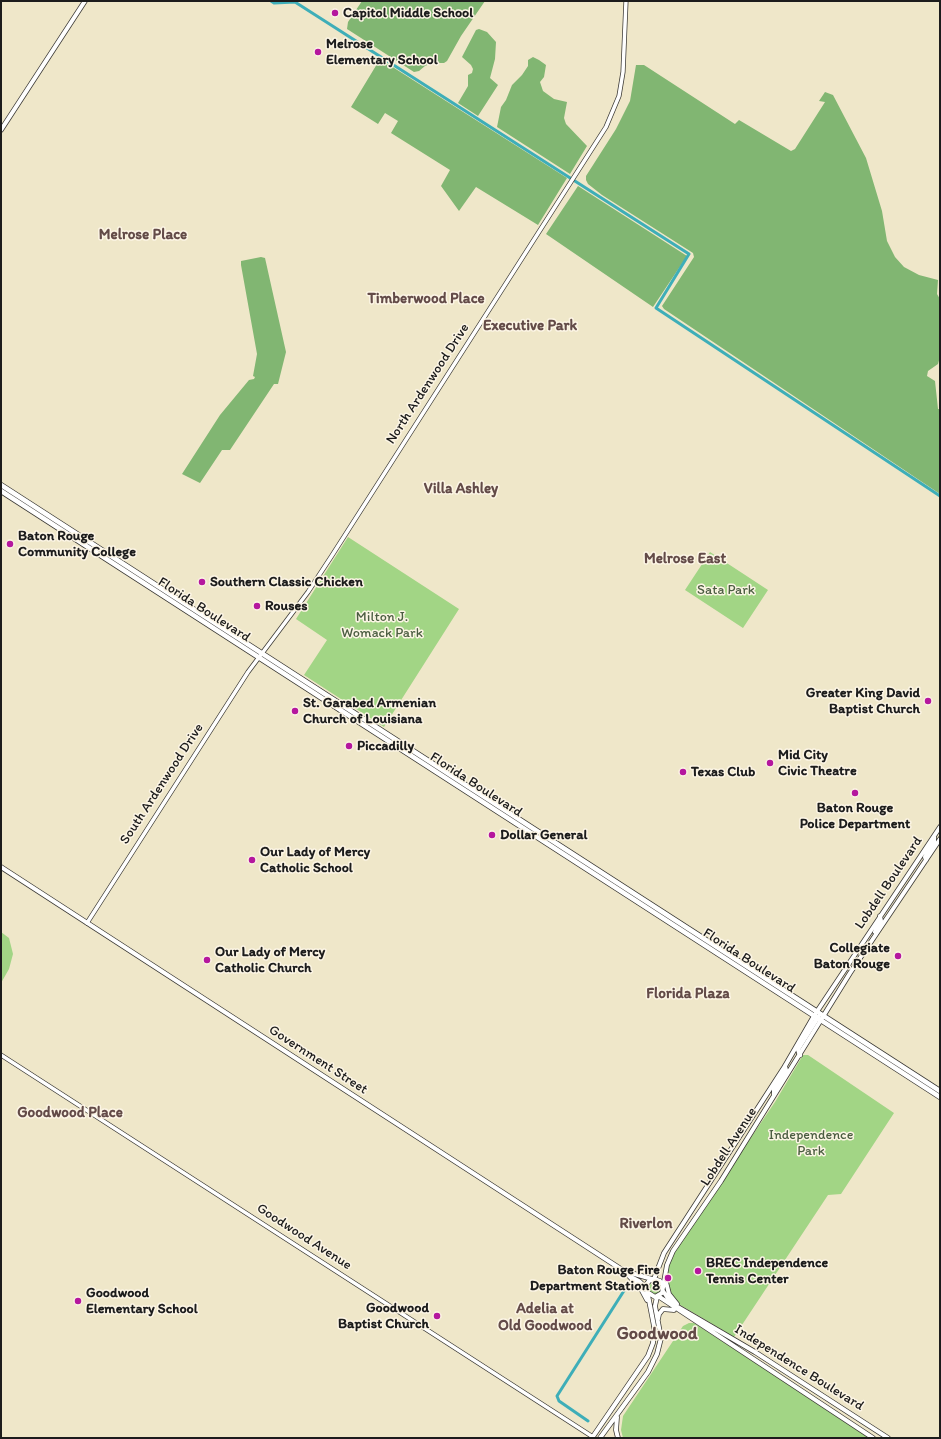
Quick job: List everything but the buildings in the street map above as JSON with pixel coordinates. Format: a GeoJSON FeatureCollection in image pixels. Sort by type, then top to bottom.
{"type":"FeatureCollection","features":[{"type":"Feature","properties":{"kind":"main road"},"geometry":{"type":"LineString","coordinates":[[1,130],[85,1]]}},
{"type":"Feature","properties":{"kind":"main road","name":"Florida Boulevard"},"geometry":{"type":"LineString","coordinates":[[1,485],[23,503]]}},
{"type":"Feature","properties":{"kind":"main road","name":"Florida Boulevard"},"geometry":{"type":"LineString","coordinates":[[1,492],[23,503],[203,618],[598,876],[748,970]]}},
{"type":"Feature","properties":{"kind":"main road","name":"Florida Boulevard"},"geometry":{"type":"LineString","coordinates":[[375,730],[614,880],[748,970],[890,1062],[940,1097]]}},
{"type":"Feature","properties":{"kind":"main road","name":"Lobdell Boulevard"},"geometry":{"type":"LineString","coordinates":[[818,1016],[880,916],[940,827]]}},
{"type":"Feature","properties":{"kind":"main road"},"geometry":{"type":"LineString","coordinates":[[926,860],[927,853],[934,841],[934,836],[940,839]]}},
{"type":"Feature","properties":{"kind":"main road","name":"Lobdell Boulevard"},"geometry":{"type":"LineString","coordinates":[[818,1016],[875,937],[940,839]]}},
{"type":"Feature","properties":{"kind":"main road","name":"Government Street"},"geometry":{"type":"LineString","coordinates":[[1,867],[624,1271],[629,1276],[639,1281],[646,1290]]}},
{"type":"Feature","properties":{"kind":"main road"},"geometry":{"type":"LineString","coordinates":[[598,876],[600,875],[614,880]]}},
{"type":"Feature","properties":{"kind":"main road"},"geometry":{"type":"LineString","coordinates":[[889,916],[888,910],[896,893]]}},
{"type":"Feature","properties":{"kind":"main road"},"geometry":{"type":"LineString","coordinates":[[875,937],[875,932],[881,921],[880,916]]}},
{"type":"Feature","properties":{"kind":"main road"},"geometry":{"type":"LineString","coordinates":[[800,1055],[798,1049],[818,1016]]}},
{"type":"Feature","properties":{"kind":"main road","name":"Lobdell Avenue"},"geometry":{"type":"LineString","coordinates":[[653,1279],[664,1253],[818,1016]]}},
{"type":"Feature","properties":{"kind":"main road","name":"Lobdell Avenue"},"geometry":{"type":"LineString","coordinates":[[664,1289],[664,1278],[667,1265],[673,1251],[721,1181],[800,1055]]}},
{"type":"Feature","properties":{"kind":"main road","name":"Florida Boulevard"},"geometry":{"type":"LineString","coordinates":[[890,1062],[940,1091]]}},
{"type":"Feature","properties":{"kind":"main road"},"geometry":{"type":"LineString","coordinates":[[774,1098],[774,1089],[787,1068],[785,1066]]}},
{"type":"Feature","properties":{"kind":"main road","name":"Government Street"},"geometry":{"type":"LineString","coordinates":[[624,1271],[653,1279]]}},
{"type":"Feature","properties":{"kind":"main road"},"geometry":{"type":"LineString","coordinates":[[646,1278],[656,1273]]}},
{"type":"Feature","properties":{"kind":"main road"},"geometry":{"type":"LineString","coordinates":[[629,1276],[640,1287],[650,1304]]}},
{"type":"Feature","properties":{"kind":"main road"},"geometry":{"type":"LineString","coordinates":[[664,1278],[669,1294],[681,1310]]}},
{"type":"Feature","properties":{"kind":"main road"},"geometry":{"type":"LineString","coordinates":[[593,1438],[641,1368],[651,1350],[654,1337],[654,1321],[646,1290],[649,1281],[653,1279],[660,1281],[669,1301],[681,1310]]}},
{"type":"Feature","properties":{"kind":"main road"},"geometry":{"type":"LineString","coordinates":[[600,1438],[648,1372],[658,1354],[661,1338],[655,1306],[657,1296],[664,1289]]}},
{"type":"Feature","properties":{"kind":"main road"},"geometry":{"type":"LineString","coordinates":[[646,1290],[650,1295],[657,1296],[681,1310]]}},
{"type":"Feature","properties":{"kind":"main road"},"geometry":{"type":"LineString","coordinates":[[658,1321],[659,1314],[663,1309],[670,1308],[681,1310]]}},
{"type":"Feature","properties":{"kind":"main road","name":"Independence Boulevard"},"geometry":{"type":"LineString","coordinates":[[681,1310],[698,1318],[755,1352],[888,1438]]}},
{"type":"Feature","properties":{"kind":"main road","name":"Independence Boulevard"},"geometry":{"type":"LineString","coordinates":[[681,1310],[691,1320],[873,1438]]}},
{"type":"Feature","properties":{"kind":"main road"},"geometry":{"type":"LineString","coordinates":[[654,1337],[661,1338]]}},
{"type":"Feature","properties":{"kind":"main road"},"geometry":{"type":"LineString","coordinates":[[641,1368],[648,1372]]}},
{"type":"Feature","properties":{"kind":"main road"},"geometry":{"type":"LineString","coordinates":[[618,1413],[616,1421],[618,1438]]}},
{"type":"Feature","properties":{"kind":"street","name":"North Ardenwood Drive"},"geometry":{"type":"LineString","coordinates":[[259,655],[308,592],[606,127],[619,96],[623,72],[626,1]]}},
{"type":"Feature","properties":{"kind":"street","name":"South Ardenwood Drive"},"geometry":{"type":"LineString","coordinates":[[87,923],[195,751],[259,655]]}},
{"type":"Feature","properties":{"kind":"street","name":"Goodwood Avenue"},"geometry":{"type":"LineString","coordinates":[[1,1055],[593,1438]]}},
{"type":"Feature","properties":{"kind":"green space"},"geometry":{"type":"Polygon","coordinates":[[[362,1],[485,1],[461,36],[447,61],[444,63],[432,63],[419,71],[414,72],[347,29],[348,22],[362,1]]]}},
{"type":"Feature","properties":{"kind":"green space"},"geometry":{"type":"Polygon","coordinates":[[[479,29],[487,32],[496,42],[495,59],[490,78],[498,85],[478,116],[458,103],[468,86],[468,75],[472,73],[473,69],[471,65],[462,57],[476,30],[479,29]]]}},
{"type":"Feature","properties":{"kind":"green space"},"geometry":{"type":"Polygon","coordinates":[[[533,57],[546,65],[544,77],[540,82],[543,91],[554,99],[567,102],[564,118],[566,124],[587,146],[570,174],[497,127],[501,107],[506,100],[512,85],[522,75],[528,66],[528,60],[533,57]]]}},
{"type":"Feature","properties":{"kind":"green space"},"geometry":{"type":"Polygon","coordinates":[[[380,59],[567,178],[538,225],[476,187],[459,211],[441,186],[450,170],[391,133],[398,121],[385,113],[378,124],[351,107],[380,59]]]}},
{"type":"Feature","properties":{"kind":"green space"},"geometry":{"type":"Polygon","coordinates":[[[636,65],[644,65],[735,124],[739,120],[791,151],[795,149],[825,102],[819,101],[825,92],[833,95],[866,158],[882,211],[887,241],[895,257],[904,267],[919,275],[938,280],[937,294],[940,299],[940,357],[938,364],[928,371],[927,376],[935,381],[938,409],[940,409],[940,494],[664,309],[662,306],[694,257],[693,253],[602,195],[588,184],[586,180],[586,176],[616,129],[630,101],[636,65]]]}},
{"type":"Feature","properties":{"kind":"green space"},"geometry":{"type":"Polygon","coordinates":[[[578,186],[687,256],[653,307],[546,234],[578,186]]]}},
{"type":"Feature","properties":{"kind":"green space"},"geometry":{"type":"Polygon","coordinates":[[[261,257],[265,258],[286,352],[278,384],[274,384],[230,450],[222,450],[200,483],[182,474],[220,415],[249,380],[254,379],[255,377],[253,376],[257,354],[241,261],[261,257]]]}},
{"type":"Feature","properties":{"kind":"green space","name":"Milton J. Womack Park"},"geometry":{"type":"Polygon","coordinates":[[[348,537],[459,609],[384,727],[304,675],[327,640],[296,619],[348,537]]]}},
{"type":"Feature","properties":{"kind":"green space","name":"Sata Park"},"geometry":{"type":"Polygon","coordinates":[[[710,552],[768,590],[743,628],[685,590],[710,552]]]}},
{"type":"Feature","properties":{"kind":"green space"},"geometry":{"type":"Polygon","coordinates":[[[1,932],[9,938],[13,954],[9,969],[1,983],[1,932]]]}},
{"type":"Feature","properties":{"kind":"green space","name":"Independence Park"},"geometry":{"type":"Polygon","coordinates":[[[803,1055],[808,1055],[894,1113],[841,1194],[828,1195],[734,1337],[677,1303],[668,1288],[668,1267],[672,1254],[775,1102],[803,1055]]]}},
{"type":"Feature","properties":{"kind":"green space"},"geometry":{"type":"Polygon","coordinates":[[[655,1282],[659,1284],[661,1288],[659,1292],[655,1294],[651,1292],[649,1288],[651,1284],[655,1282]]]}},
{"type":"Feature","properties":{"kind":"green space"},"geometry":{"type":"Polygon","coordinates":[[[689,1323],[694,1323],[872,1438],[623,1438],[621,1430],[623,1416],[683,1326],[689,1323]]]}},
{"type":"Feature","properties":{"kind":"waterway"},"geometry":{"type":"LineString","coordinates":[[271,1],[274,3],[295,2],[689,254],[656,308],[940,496]]}},
{"type":"Feature","properties":{"kind":"waterway"},"geometry":{"type":"LineString","coordinates":[[588,1421],[559,1401],[557,1396],[627,1286]]}},
{"type":"Feature","properties":{"kind":"place","name":"Capitol Middle School"},"geometry":{"type":"Point","coordinates":[335,13]}},
{"type":"Feature","properties":{"kind":"place","name":"Melrose Elementary School"},"geometry":{"type":"Point","coordinates":[318,52]}},
{"type":"Feature","properties":{"kind":"place","name":"Baton Rouge Community College"},"geometry":{"type":"Point","coordinates":[10,544]}},
{"type":"Feature","properties":{"kind":"place","name":"Southern Classic Chicken"},"geometry":{"type":"Point","coordinates":[202,582]}},
{"type":"Feature","properties":{"kind":"place","name":"Rouses"},"geometry":{"type":"Point","coordinates":[257,606]}},
{"type":"Feature","properties":{"kind":"place","name":"Greater King David Baptist Church"},"geometry":{"type":"Point","coordinates":[928,701]}},
{"type":"Feature","properties":{"kind":"place","name":"St. Garabed Armenian Church of Louisiana"},"geometry":{"type":"Point","coordinates":[295,711]}},
{"type":"Feature","properties":{"kind":"place","name":"Piccadilly"},"geometry":{"type":"Point","coordinates":[349,746]}},
{"type":"Feature","properties":{"kind":"place","name":"Mid City Civic Theatre"},"geometry":{"type":"Point","coordinates":[770,763]}},
{"type":"Feature","properties":{"kind":"place","name":"Texas Club"},"geometry":{"type":"Point","coordinates":[683,772]}},
{"type":"Feature","properties":{"kind":"place","name":"Baton Rouge Police Department"},"geometry":{"type":"Point","coordinates":[855,793]}},
{"type":"Feature","properties":{"kind":"place","name":"Dollar General"},"geometry":{"type":"Point","coordinates":[492,835]}},
{"type":"Feature","properties":{"kind":"place","name":"Our Lady of Mercy Catholic School"},"geometry":{"type":"Point","coordinates":[252,860]}},
{"type":"Feature","properties":{"kind":"place","name":"Collegiate Baton Rouge"},"geometry":{"type":"Point","coordinates":[898,956]}},
{"type":"Feature","properties":{"kind":"place","name":"Our Lady of Mercy Catholic Church"},"geometry":{"type":"Point","coordinates":[207,960]}},
{"type":"Feature","properties":{"kind":"place","name":"BREC Independence Tennis Center"},"geometry":{"type":"Point","coordinates":[698,1271]}},
{"type":"Feature","properties":{"kind":"place","name":"Baton Rouge Fire Department Station 8"},"geometry":{"type":"Point","coordinates":[668,1278]}},
{"type":"Feature","properties":{"kind":"place","name":"Goodwood Elementary School"},"geometry":{"type":"Point","coordinates":[78,1301]}},
{"type":"Feature","properties":{"kind":"place","name":"Goodwood Baptist Church"},"geometry":{"type":"Point","coordinates":[437,1316]}},
{"type":"Feature","properties":{"kind":"district","name":"Melrose Place"},"geometry":{"type":"Point","coordinates":[143,235]}},
{"type":"Feature","properties":{"kind":"district","name":"Timberwood Place"},"geometry":{"type":"Point","coordinates":[426,299]}},
{"type":"Feature","properties":{"kind":"district","name":"Executive Park"},"geometry":{"type":"Point","coordinates":[530,326]}},
{"type":"Feature","properties":{"kind":"district","name":"Villa Ashley"},"geometry":{"type":"Point","coordinates":[461,489]}},
{"type":"Feature","properties":{"kind":"district","name":"Melrose East"},"geometry":{"type":"Point","coordinates":[685,559]}},
{"type":"Feature","properties":{"kind":"district","name":"Florida Plaza"},"geometry":{"type":"Point","coordinates":[688,994]}},
{"type":"Feature","properties":{"kind":"district","name":"Goodwood Place"},"geometry":{"type":"Point","coordinates":[70,1113]}},
{"type":"Feature","properties":{"kind":"district","name":"Riverlon"},"geometry":{"type":"Point","coordinates":[646,1224]}},
{"type":"Feature","properties":{"kind":"district","name":"Adelia at Old Goodwood"},"geometry":{"type":"Point","coordinates":[545,1318]}},
{"type":"Feature","properties":{"kind":"district","name":"Goodwood"},"geometry":{"type":"Point","coordinates":[657,1334]}}]}
